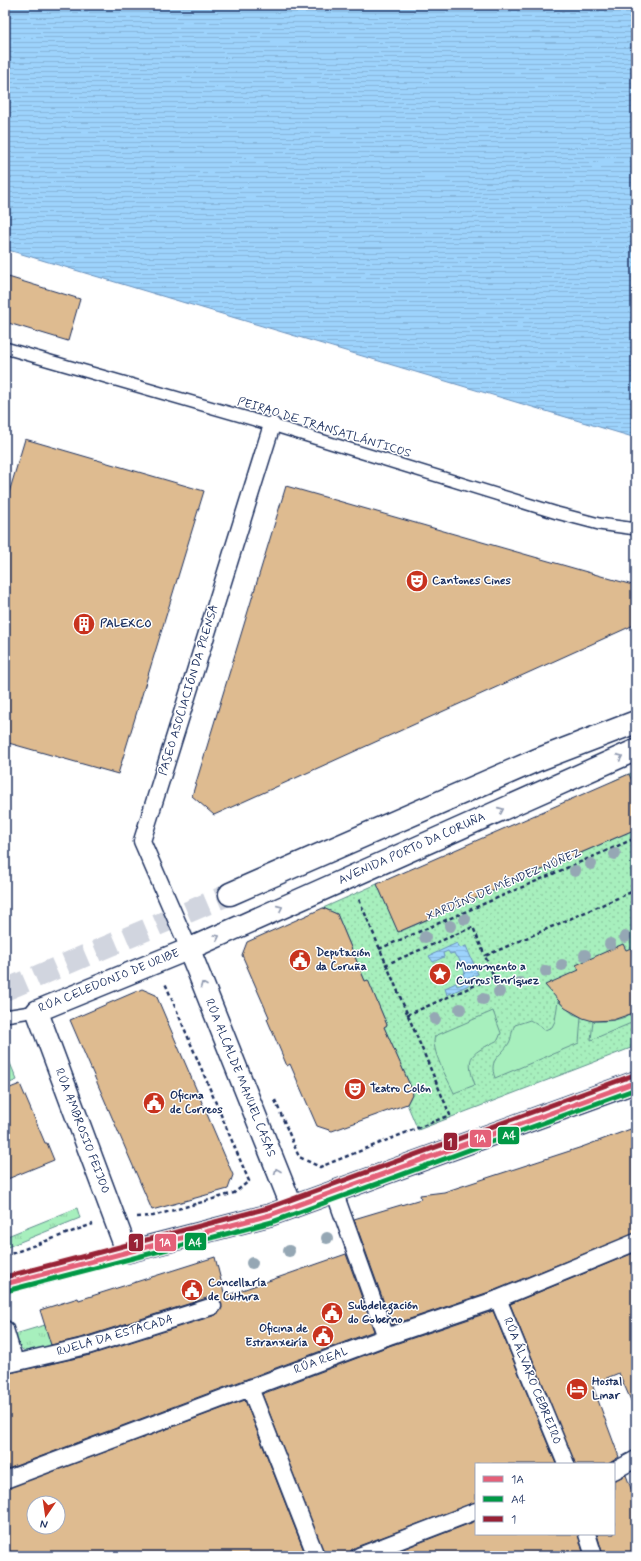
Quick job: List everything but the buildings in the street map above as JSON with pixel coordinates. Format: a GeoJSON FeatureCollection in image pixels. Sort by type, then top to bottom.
{"type":"FeatureCollection","features":[{"type":"Feature","properties":{"kind":"main road"},"geometry":{"type":"LineString","coordinates":[[230,894],[537,760],[636,722]]}},
{"type":"Feature","properties":{"kind":"street","name":"PASEO ASOCIACIÓN DA PRENSA"},"geometry":{"type":"LineString","coordinates":[[189,949],[142,841],[272,425]]}},
{"type":"Feature","properties":{"kind":"street","name":"AVENIDA PORTO DA CORUÑA"},"geometry":{"type":"LineString","coordinates":[[189,949],[636,750]]}},
{"type":"Feature","properties":{"kind":"street","name":"RÚA CELEDONIO DE URIBE"},"geometry":{"type":"LineString","coordinates":[[37,1011],[189,949]]}},
{"type":"Feature","properties":{"kind":"street","name":"RÚA ALCALDE MANUEL CASAS"},"geometry":{"type":"LineString","coordinates":[[189,949],[292,1207]]}},
{"type":"Feature","properties":{"kind":"street","name":"RÚA AMBROSIO FEIJOO"},"geometry":{"type":"LineString","coordinates":[[37,1011],[127,1252]]}},
{"type":"Feature","properties":{"kind":"street"},"geometry":{"type":"LineString","coordinates":[[5,1284],[33,1278],[270,1215],[636,1082]]}},
{"type":"Feature","properties":{"kind":"street"},"geometry":{"type":"LineString","coordinates":[[334,1191],[386,1337]]}},
{"type":"Feature","properties":{"kind":"street","name":"RÚA REAL"},"geometry":{"type":"LineString","coordinates":[[5,1480],[386,1337],[498,1299],[636,1242]]}},
{"type":"Feature","properties":{"kind":"street","name":"RÚA ÁLVARO CEBREIRO"},"geometry":{"type":"LineString","coordinates":[[498,1299],[566,1463]]}},
{"type":"Feature","properties":{"kind":"street","name":"RUELA DA ESTACADA"},"geometry":{"type":"LineString","coordinates":[[5,1329],[10,1363],[87,1346],[213,1306]]}},
{"type":"Feature","properties":{"kind":"street"},"geometry":{"type":"LineString","coordinates":[[250,1388],[316,1556]]}},
{"type":"Feature","properties":{"kind":"street"},"geometry":{"type":"LineString","coordinates":[[615,1471],[634,1465]]}},
{"type":"Feature","properties":{"kind":"street"},"geometry":{"type":"LineString","coordinates":[[359,1556],[475,1511]]}},
{"type":"Feature","properties":{"kind":"street"},"geometry":{"type":"LineString","coordinates":[[587,1535],[594,1556]]}},
{"type":"Feature","properties":{"kind":"lane","name":"PEIRAO DE TRANSATLÁNTICOS"},"geometry":{"type":"LineString","coordinates":[[5,348],[272,425],[557,513],[598,524],[636,529]]}},
{"type":"Feature","properties":{"kind":"lane","name":"RÚA CELEDONIO DE URIBE"},"geometry":{"type":"LineString","coordinates":[[5,1016],[37,1011]]}},
{"type":"Feature","properties":{"kind":"path","name":"XARDÍNS DE MÉNDEZ NÚÑEZ"},"geometry":{"type":"LineString","coordinates":[[379,949],[636,838]]}},
{"type":"Feature","properties":{"kind":"path"},"geometry":{"type":"LineString","coordinates":[[485,956],[636,890]]}},
{"type":"Feature","properties":{"kind":"path"},"geometry":{"type":"LineString","coordinates":[[299,1157],[320,1167],[450,1115],[356,892]]}},
{"type":"Feature","properties":{"kind":"path"},"geometry":{"type":"LineString","coordinates":[[386,965],[473,926],[494,977],[407,1015]]}},
{"type":"Feature","properties":{"kind":"path"},"geometry":{"type":"LineString","coordinates":[[115,1218],[153,1216],[234,1192],[249,1181],[163,979]]}},
{"type":"Feature","properties":{"kind":"path"},"geometry":{"type":"LineString","coordinates":[[5,1256],[74,1230]]}},
{"type":"Feature","properties":{"kind":"green space"},"geometry":{"type":"Polygon","coordinates":[[[636,771],[636,1046],[418,1130],[407,1104],[413,1092],[384,1027],[387,1025],[368,981],[365,981],[337,914],[323,908],[377,884],[399,932],[634,830],[613,781],[636,771]]]}},
{"type":"Feature","properties":{"kind":"green space"},"geometry":{"type":"Polygon","coordinates":[[[558,1001],[573,1014],[581,1017],[579,1043],[495,1078],[493,1071],[494,1062],[509,1043],[515,1025],[530,1020],[545,1030],[552,1027],[555,1021],[558,1001]]]}},
{"type":"Feature","properties":{"kind":"green space"},"geometry":{"type":"Polygon","coordinates":[[[493,1011],[501,1033],[498,1040],[476,1052],[473,1056],[470,1067],[475,1085],[454,1093],[437,1056],[434,1042],[435,1036],[493,1011]]]}},
{"type":"Feature","properties":{"kind":"green space"},"geometry":{"type":"Polygon","coordinates":[[[636,1012],[636,1021],[591,1040],[593,1021],[615,1020],[636,1012]]]}},
{"type":"Feature","properties":{"kind":"green space"},"geometry":{"type":"Polygon","coordinates":[[[5,1051],[17,1080],[5,1085],[5,1051]]]}},
{"type":"Feature","properties":{"kind":"green space"},"geometry":{"type":"Polygon","coordinates":[[[77,1208],[80,1218],[5,1248],[5,1237],[77,1208]]]}},
{"type":"Feature","properties":{"kind":"green space"},"geometry":{"type":"Polygon","coordinates":[[[45,1325],[52,1347],[28,1352],[20,1347],[12,1335],[45,1325]]]}},
{"type":"Feature","properties":{"kind":"water"},"geometry":{"type":"Polygon","coordinates":[[[5,5],[636,5],[636,438],[5,249],[5,5]]]}},
{"type":"Feature","properties":{"kind":"water"},"geometry":{"type":"Polygon","coordinates":[[[457,943],[460,948],[466,946],[478,974],[473,976],[475,982],[447,995],[445,988],[456,983],[457,986],[463,984],[461,980],[465,979],[463,974],[465,972],[458,957],[456,957],[454,953],[450,954],[448,951],[443,953],[444,957],[433,962],[429,956],[457,943]]]}},
{"type":"Feature","properties":{"kind":"tunnel"},"geometry":{"type":"LineString","coordinates":[[5,990],[230,894]]}},
{"type":"Feature","properties":{"kind":"transit line","name":"1"},"geometry":{"type":"LineString","coordinates":[[5,1277],[268,1208],[634,1075]]}},
{"type":"Feature","properties":{"kind":"transit line","name":"1A"},"geometry":{"type":"LineString","coordinates":[[5,1284],[270,1215],[636,1082]]}},
{"type":"Feature","properties":{"kind":"transit line","name":"A4"},"geometry":{"type":"LineString","coordinates":[[6,1291],[272,1222],[636,1089]]}},
{"type":"Feature","properties":{"kind":"place","name":"Cantones Cines"},"geometry":{"type":"Point","coordinates":[417,581]}},
{"type":"Feature","properties":{"kind":"place","name":"PALEXCO"},"geometry":{"type":"Point","coordinates":[84,624]}},
{"type":"Feature","properties":{"kind":"place","name":"Deputación da Coruña"},"geometry":{"type":"Point","coordinates":[300,960]}},
{"type":"Feature","properties":{"kind":"place","name":"Monumento a Curros Enríquez"},"geometry":{"type":"Point","coordinates":[440,974]}},
{"type":"Feature","properties":{"kind":"place","name":"Teatro Colón"},"geometry":{"type":"Point","coordinates":[355,1089]}},
{"type":"Feature","properties":{"kind":"place","name":"Oficina de Correos"},"geometry":{"type":"Point","coordinates":[154,1103]}},
{"type":"Feature","properties":{"kind":"place","name":"Concellaría de Cultura"},"geometry":{"type":"Point","coordinates":[192,1290]}},
{"type":"Feature","properties":{"kind":"place","name":"Subdelegación do Goberno"},"geometry":{"type":"Point","coordinates":[332,1313]}},
{"type":"Feature","properties":{"kind":"place","name":"Oficina de Estranxeiría"},"geometry":{"type":"Point","coordinates":[323,1336]}},
{"type":"Feature","properties":{"kind":"place","name":"Hostal Linar"},"geometry":{"type":"Point","coordinates":[577,1389]}}]}
